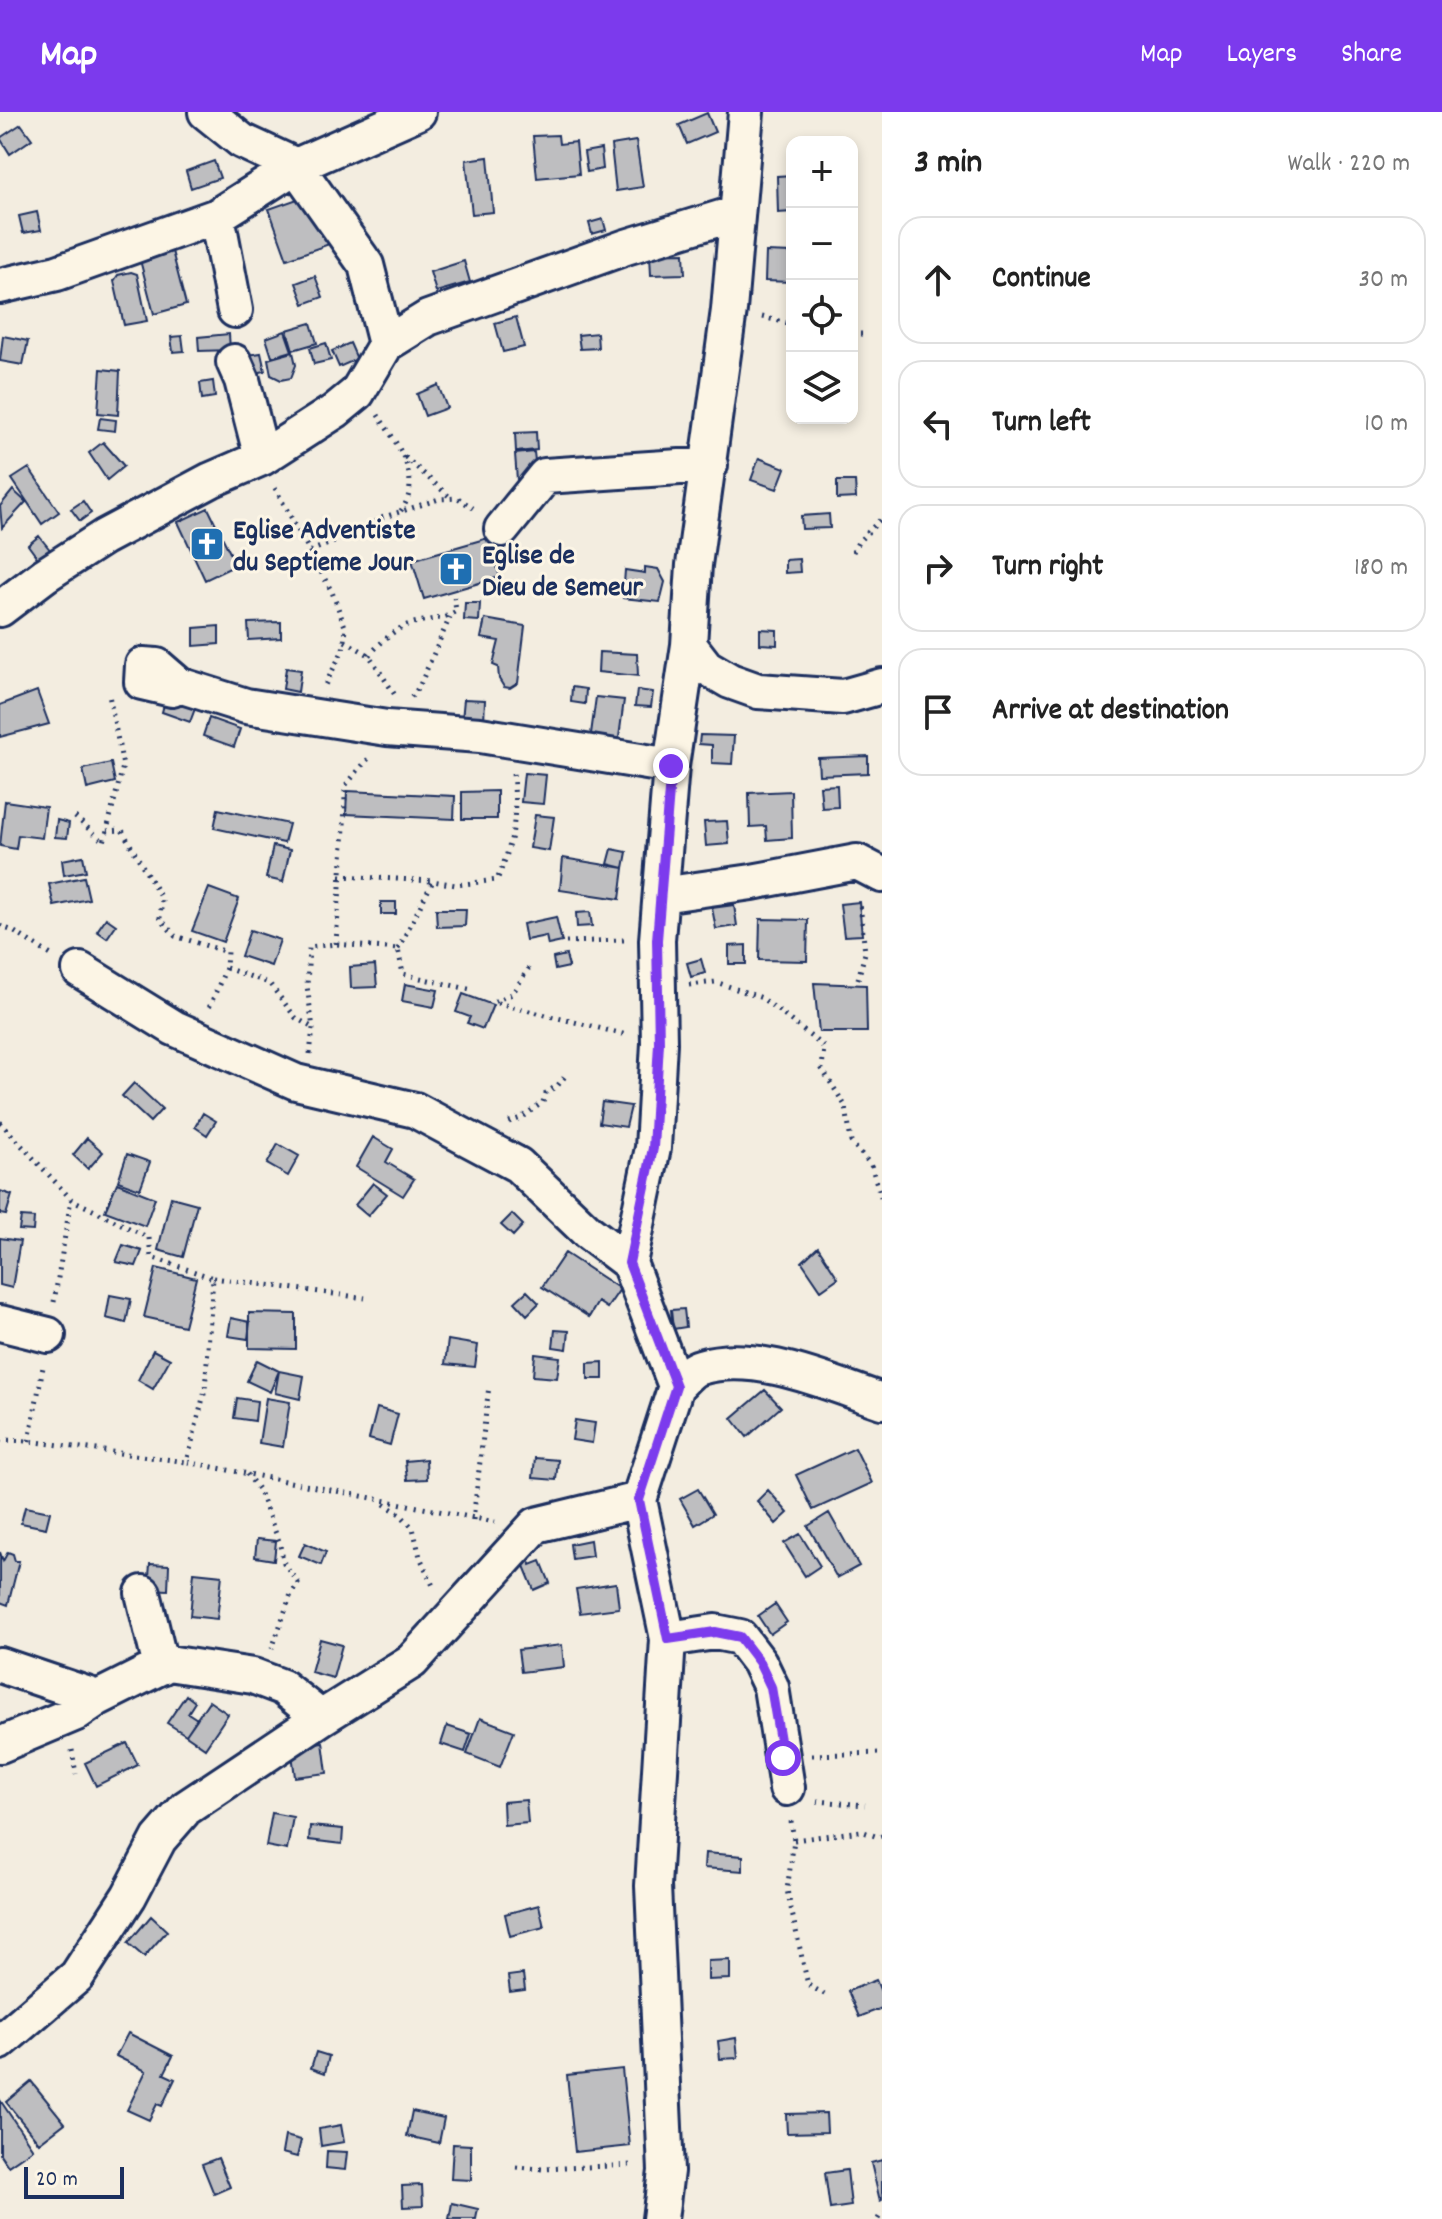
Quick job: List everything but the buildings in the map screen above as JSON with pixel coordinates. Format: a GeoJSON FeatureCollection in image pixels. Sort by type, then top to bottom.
{"type":"FeatureCollection","features":[{"type":"Feature","properties":{"kind":"street"},"geometry":{"type":"LineString","coordinates":[[206,112],[242,141],[296,166],[366,265],[386,344]]}},
{"type":"Feature","properties":{"kind":"street"},"geometry":{"type":"LineString","coordinates":[[0,286],[57,273],[217,216],[296,166],[418,112]]}},
{"type":"Feature","properties":{"kind":"street"},"geometry":{"type":"LineString","coordinates":[[629,1263],[653,1148],[659,1043],[657,940],[671,766],[689,645],[694,565],[729,310],[746,112]]}},
{"type":"Feature","properties":{"kind":"street"},"geometry":{"type":"LineString","coordinates":[[0,609],[104,537],[211,480],[262,458],[335,411],[357,393],[386,344],[428,318],[626,247],[737,213]]}},
{"type":"Feature","properties":{"kind":"street"},"geometry":{"type":"LineString","coordinates":[[217,216],[235,310]]}},
{"type":"Feature","properties":{"kind":"street"},"geometry":{"type":"LineString","coordinates":[[234,362],[242,380],[262,458]]}},
{"type":"Feature","properties":{"kind":"street"},"geometry":{"type":"LineString","coordinates":[[502,529],[545,476],[710,465]]}},
{"type":"Feature","properties":{"kind":"street"},"geometry":{"type":"LineString","coordinates":[[689,645],[706,667],[730,681],[758,691],[843,697],[882,686]]}},
{"type":"Feature","properties":{"kind":"street"},"geometry":{"type":"LineString","coordinates":[[157,686],[143,665],[157,666],[179,685],[246,706],[312,716],[396,721],[671,766]]}},
{"type":"Feature","properties":{"kind":"street"},"geometry":{"type":"LineString","coordinates":[[661,895],[874,864]]}},
{"type":"Feature","properties":{"kind":"street"},"geometry":{"type":"LineString","coordinates":[[80,970],[174,1028],[296,1082],[415,1110],[518,1165],[588,1232],[629,1263],[676,1386]]}},
{"type":"Feature","properties":{"kind":"street"},"geometry":{"type":"LineString","coordinates":[[0,1323],[48,1335]]}},
{"type":"Feature","properties":{"kind":"street"},"geometry":{"type":"LineString","coordinates":[[660,2219],[665,2162],[653,1886],[668,1639],[639,1500],[676,1386],[697,1367],[737,1362],[790,1370],[882,1401]]}},
{"type":"Feature","properties":{"kind":"street"},"geometry":{"type":"LineString","coordinates":[[0,2042],[77,1976],[129,1896],[159,1839],[186,1808],[412,1661],[536,1525],[639,1500]]}},
{"type":"Feature","properties":{"kind":"street"},"geometry":{"type":"LineString","coordinates":[[143,1593],[161,1667]]}},
{"type":"Feature","properties":{"kind":"street"},"geometry":{"type":"LineString","coordinates":[[668,1639],[715,1632],[740,1637],[759,1662],[771,1687],[786,1781]]}},
{"type":"Feature","properties":{"kind":"street"},"geometry":{"type":"LineString","coordinates":[[0,1745],[76,1713],[98,1698],[168,1663],[253,1676],[282,1687],[321,1718]]}},
{"type":"Feature","properties":{"kind":"street"},"geometry":{"type":"LineString","coordinates":[[0,1665],[98,1698]]}},
{"type":"Feature","properties":{"kind":"path"},"geometry":{"type":"LineString","coordinates":[[858,334],[866,334]]}},
{"type":"Feature","properties":{"kind":"path"},"geometry":{"type":"LineString","coordinates":[[357,393],[380,417],[403,456],[411,485],[408,502],[398,514]]}},
{"type":"Feature","properties":{"kind":"path"},"geometry":{"type":"LineString","coordinates":[[403,456],[452,499]]}},
{"type":"Feature","properties":{"kind":"path"},"geometry":{"type":"LineString","coordinates":[[262,458],[278,496],[332,592],[346,629],[343,650],[333,665],[312,716]]}},
{"type":"Feature","properties":{"kind":"path"},"geometry":{"type":"LineString","coordinates":[[310,551],[366,530],[378,519],[439,499],[458,498],[473,508]]}},
{"type":"Feature","properties":{"kind":"path"},"geometry":{"type":"LineString","coordinates":[[853,552],[858,542],[882,518]]}},
{"type":"Feature","properties":{"kind":"path"},"geometry":{"type":"LineString","coordinates":[[336,944],[344,856],[345,786],[365,765],[419,687],[450,616],[456,611],[454,596]]}},
{"type":"Feature","properties":{"kind":"path"},"geometry":{"type":"LineString","coordinates":[[369,655],[394,631],[415,622],[450,616]]}},
{"type":"Feature","properties":{"kind":"path"},"geometry":{"type":"LineString","coordinates":[[345,641],[369,655],[396,721]]}},
{"type":"Feature","properties":{"kind":"path"},"geometry":{"type":"LineString","coordinates":[[75,817],[104,842],[123,766],[107,685],[157,686]]}},
{"type":"Feature","properties":{"kind":"path"},"geometry":{"type":"LineString","coordinates":[[340,876],[456,885],[497,880],[507,855],[516,816],[509,740]]}},
{"type":"Feature","properties":{"kind":"path"},"geometry":{"type":"LineString","coordinates":[[107,831],[122,830],[162,900],[160,918],[175,936],[227,952],[226,968],[206,1015],[190,1034]]}},
{"type":"Feature","properties":{"kind":"path"},"geometry":{"type":"LineString","coordinates":[[858,979],[865,953],[874,864]]}},
{"type":"Feature","properties":{"kind":"path"},"geometry":{"type":"LineString","coordinates":[[433,881],[398,949],[403,974],[472,990]]}},
{"type":"Feature","properties":{"kind":"path"},"geometry":{"type":"LineString","coordinates":[[0,926],[80,970]]}},
{"type":"Feature","properties":{"kind":"path"},"geometry":{"type":"LineString","coordinates":[[566,942],[657,940]]}},
{"type":"Feature","properties":{"kind":"path"},"geometry":{"type":"LineString","coordinates":[[296,1082],[309,1066],[313,1028],[307,986],[309,947],[336,944],[398,949]]}},
{"type":"Feature","properties":{"kind":"path"},"geometry":{"type":"LineString","coordinates":[[226,968],[269,983],[296,1018],[313,1028]]}},
{"type":"Feature","properties":{"kind":"path"},"geometry":{"type":"LineString","coordinates":[[529,968],[512,994],[493,1002],[659,1043]]}},
{"type":"Feature","properties":{"kind":"path"},"geometry":{"type":"LineString","coordinates":[[658,987],[716,982],[762,998],[824,1047],[822,1069],[846,1107],[851,1142],[871,1165],[882,1201]]}},
{"type":"Feature","properties":{"kind":"path"},"geometry":{"type":"LineString","coordinates":[[467,1138],[493,1125],[521,1118],[543,1102],[546,1093],[566,1075]]}},
{"type":"Feature","properties":{"kind":"path"},"geometry":{"type":"LineString","coordinates":[[0,1122],[71,1199],[149,1238],[151,1257],[213,1278],[365,1298]]}},
{"type":"Feature","properties":{"kind":"path"},"geometry":{"type":"LineString","coordinates":[[187,1462],[205,1390],[213,1278]]}},
{"type":"Feature","properties":{"kind":"path"},"geometry":{"type":"LineString","coordinates":[[473,1520],[489,1386]]}},
{"type":"Feature","properties":{"kind":"path"},"geometry":{"type":"LineString","coordinates":[[0,1440],[187,1462],[473,1520],[536,1525]]}},
{"type":"Feature","properties":{"kind":"path"},"geometry":{"type":"LineString","coordinates":[[247,1474],[258,1489],[279,1541],[284,1563],[298,1583],[291,1594],[268,1661],[253,1676]]}},
{"type":"Feature","properties":{"kind":"path"},"geometry":{"type":"LineString","coordinates":[[380,1501],[400,1514],[413,1528],[420,1557],[447,1623]]}},
{"type":"Feature","properties":{"kind":"path"},"geometry":{"type":"LineString","coordinates":[[786,1781],[882,1753]]}},
{"type":"Feature","properties":{"kind":"path"},"geometry":{"type":"LineString","coordinates":[[786,1781],[865,1805]]}},
{"type":"Feature","properties":{"kind":"path"},"geometry":{"type":"LineString","coordinates":[[786,1781],[794,1840],[787,1890],[808,1985],[828,1996]]}},
{"type":"Feature","properties":{"kind":"path"},"geometry":{"type":"LineString","coordinates":[[794,1840],[861,1831],[882,1836]]}},
{"type":"Feature","properties":{"kind":"path"},"geometry":{"type":"LineString","coordinates":[[516,2167],[542,2169],[665,2162]]}},
{"type":"Feature","properties":{"kind":"path"},"geometry":{"type":"LineString","coordinates":[[878,2219],[882,2212]]}},
{"type":"Feature","properties":{"kind":"place","name":"Eglise Adventiste du Septieme Jour"},"geometry":{"type":"Point","coordinates":[207,544]}},
{"type":"Feature","properties":{"kind":"place","name":"Eglise de Dieu de Semeur"},"geometry":{"type":"Point","coordinates":[456,569]}},
{"type":"Feature","properties":{"kind":"route"},"geometry":{"type":"LineString","coordinates":[[671,766],[657,940],[659,1043],[653,1148],[629,1263],[676,1386],[639,1500],[668,1639],[715,1632],[740,1637],[759,1662],[771,1687],[783,1758]]}}]}
